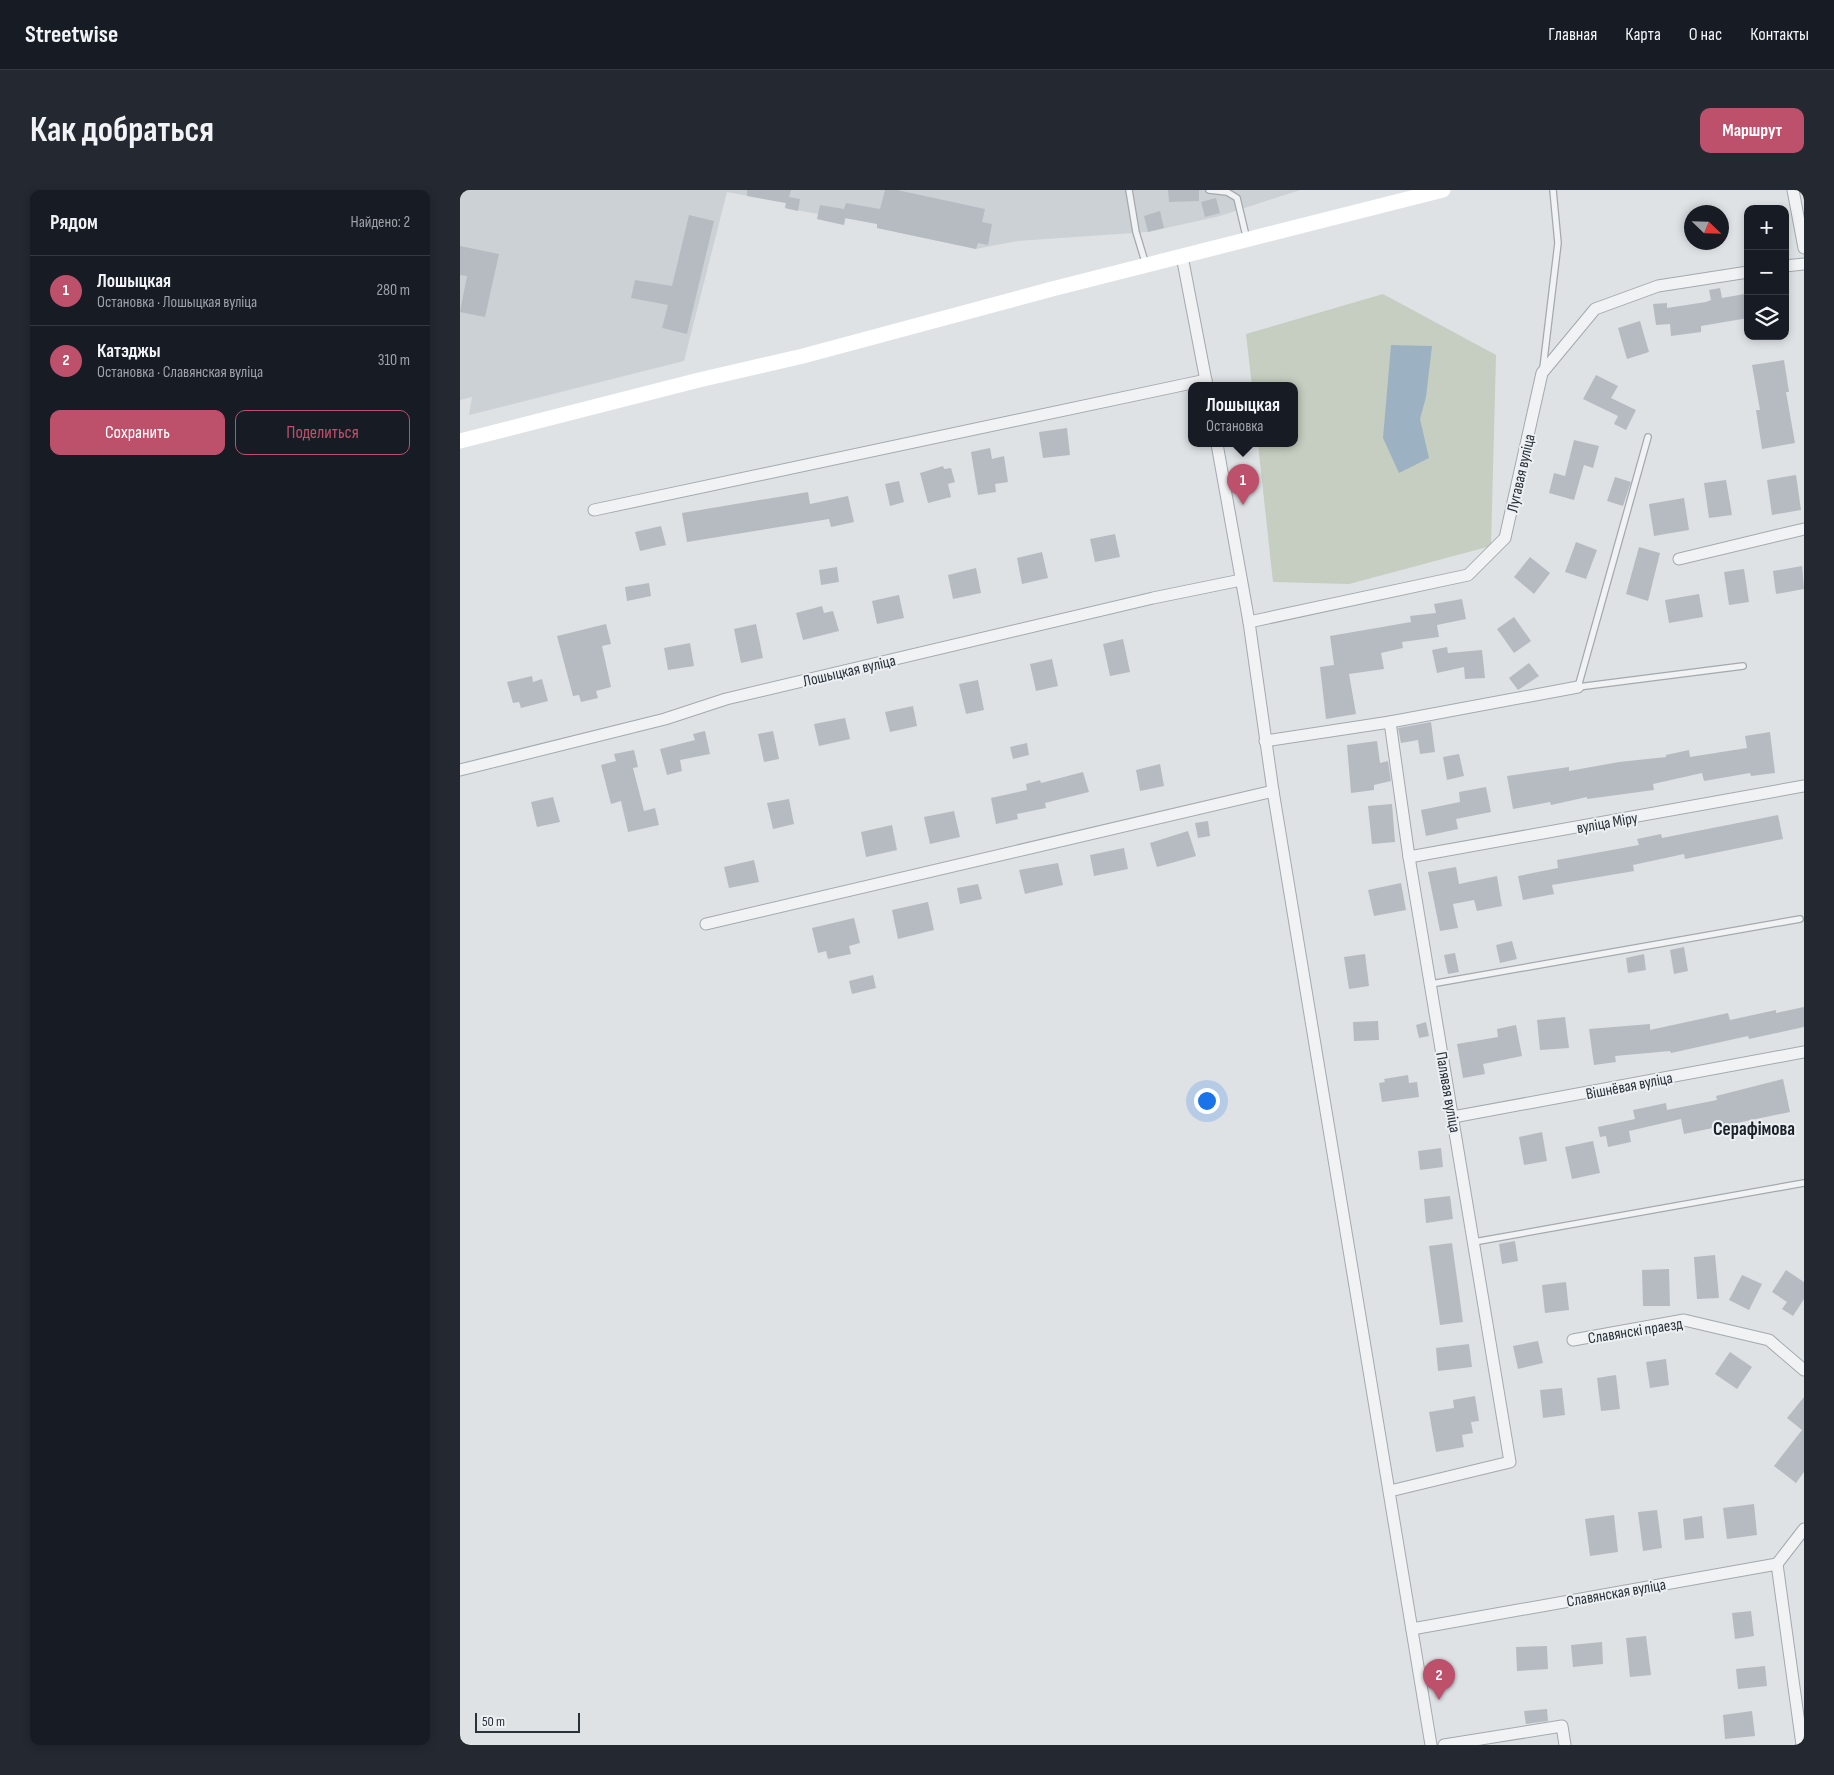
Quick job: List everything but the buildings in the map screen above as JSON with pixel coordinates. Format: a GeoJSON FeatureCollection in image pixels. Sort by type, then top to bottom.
{"type":"FeatureCollection","features":[{"type":"Feature","properties":{"kind":"street"},"geometry":{"type":"LineString","coordinates":[[460,441],[689,382],[802,356],[1146,265],[1444,190]]}},
{"type":"Feature","properties":{"kind":"street"},"geometry":{"type":"LineString","coordinates":[[1793,190],[1804,248]]}},
{"type":"Feature","properties":{"kind":"street"},"geometry":{"type":"LineString","coordinates":[[1182,256],[1206,382]]}},
{"type":"Feature","properties":{"kind":"street"},"geometry":{"type":"LineString","coordinates":[[1789,266],[1804,264]]}},
{"type":"Feature","properties":{"kind":"street","name":"Лугавая вуліца"},"geometry":{"type":"LineString","coordinates":[[1249,622],[1468,574],[1505,538],[1542,373],[1595,310],[1658,286],[1744,273]]}},
{"type":"Feature","properties":{"kind":"street"},"geometry":{"type":"LineString","coordinates":[[594,510],[1188,387]]}},
{"type":"Feature","properties":{"kind":"street"},"geometry":{"type":"LineString","coordinates":[[1218,447],[1249,622],[1273,791],[1431,1745]]}},
{"type":"Feature","properties":{"kind":"street"},"geometry":{"type":"LineString","coordinates":[[1678,559],[1804,529]]}},
{"type":"Feature","properties":{"kind":"street","name":"Лошыцкая вуліца"},"geometry":{"type":"LineString","coordinates":[[460,770],[665,719],[726,699],[1241,580]]}},
{"type":"Feature","properties":{"kind":"street"},"geometry":{"type":"LineString","coordinates":[[1266,741],[1390,722],[1578,687]]}},
{"type":"Feature","properties":{"kind":"street","name":"Палявая вуліца"},"geometry":{"type":"LineString","coordinates":[[1390,722],[1410,857],[1510,1462],[1390,1491]]}},
{"type":"Feature","properties":{"kind":"street","name":"вуліца Міру"},"geometry":{"type":"LineString","coordinates":[[1410,857],[1804,786]]}},
{"type":"Feature","properties":{"kind":"street"},"geometry":{"type":"LineString","coordinates":[[706,924],[1273,791]]}},
{"type":"Feature","properties":{"kind":"street","name":"Вішнёвая вуліца"},"geometry":{"type":"LineString","coordinates":[[1453,1116],[1804,1052]]}},
{"type":"Feature","properties":{"kind":"street","name":"Славянскі праезд"},"geometry":{"type":"LineString","coordinates":[[1573,1340],[1684,1320],[1768,1340],[1804,1370]]}},
{"type":"Feature","properties":{"kind":"street"},"geometry":{"type":"LineString","coordinates":[[1802,1745],[1777,1564],[1804,1529]]}},
{"type":"Feature","properties":{"kind":"street","name":"Славянская вуліца"},"geometry":{"type":"LineString","coordinates":[[1412,1629],[1777,1564]]}},
{"type":"Feature","properties":{"kind":"street"},"geometry":{"type":"LineString","coordinates":[[1444,1745],[1562,1726],[1565,1745]]}},
{"type":"Feature","properties":{"kind":"lane"},"geometry":{"type":"LineString","coordinates":[[1129,190],[1136,232],[1146,265]]}},
{"type":"Feature","properties":{"kind":"lane"},"geometry":{"type":"LineString","coordinates":[[1209,190],[1227,192],[1237,198],[1247,240]]}},
{"type":"Feature","properties":{"kind":"lane"},"geometry":{"type":"LineString","coordinates":[[1542,373],[1558,243],[1553,190]]}},
{"type":"Feature","properties":{"kind":"lane"},"geometry":{"type":"LineString","coordinates":[[1648,437],[1578,687],[1743,666]]}},
{"type":"Feature","properties":{"kind":"lane"},"geometry":{"type":"LineString","coordinates":[[1431,984],[1800,919]]}},
{"type":"Feature","properties":{"kind":"lane"},"geometry":{"type":"LineString","coordinates":[[1474,1242],[1804,1182]]}},
{"type":"Feature","properties":{"kind":"shaded area"},"geometry":{"type":"Polygon","coordinates":[[[460,190],[1300,190],[1220,216],[1148,232],[1017,241],[976,249],[877,228],[877,224],[846,218],[844,225],[817,219],[818,214],[785,208],[786,203],[727,192],[684,361],[469,415],[472,397],[460,400],[460,190]]]}},
{"type":"Feature","properties":{"kind":"green space"},"geometry":{"type":"Polygon","coordinates":[[[1383,294],[1496,355],[1491,546],[1349,584],[1273,582],[1258,447],[1298,447],[1298,382],[1252,382],[1246,334],[1383,294]]]}},
{"type":"Feature","properties":{"kind":"water"},"geometry":{"type":"Polygon","coordinates":[[[1391,345],[1432,346],[1426,397],[1420,419],[1429,458],[1399,473],[1383,438],[1391,345]]]}},
{"type":"Feature","properties":{"kind":"place","name":"Лошыцкая"},"geometry":{"type":"Point","coordinates":[1243,505]}},
{"type":"Feature","properties":{"kind":"place","name":"Катэджы"},"geometry":{"type":"Point","coordinates":[1439,1700]}},
{"type":"Feature","properties":{"kind":"district","name":"Серафімова"},"geometry":{"type":"Point","coordinates":[1754,1128]}}]}
